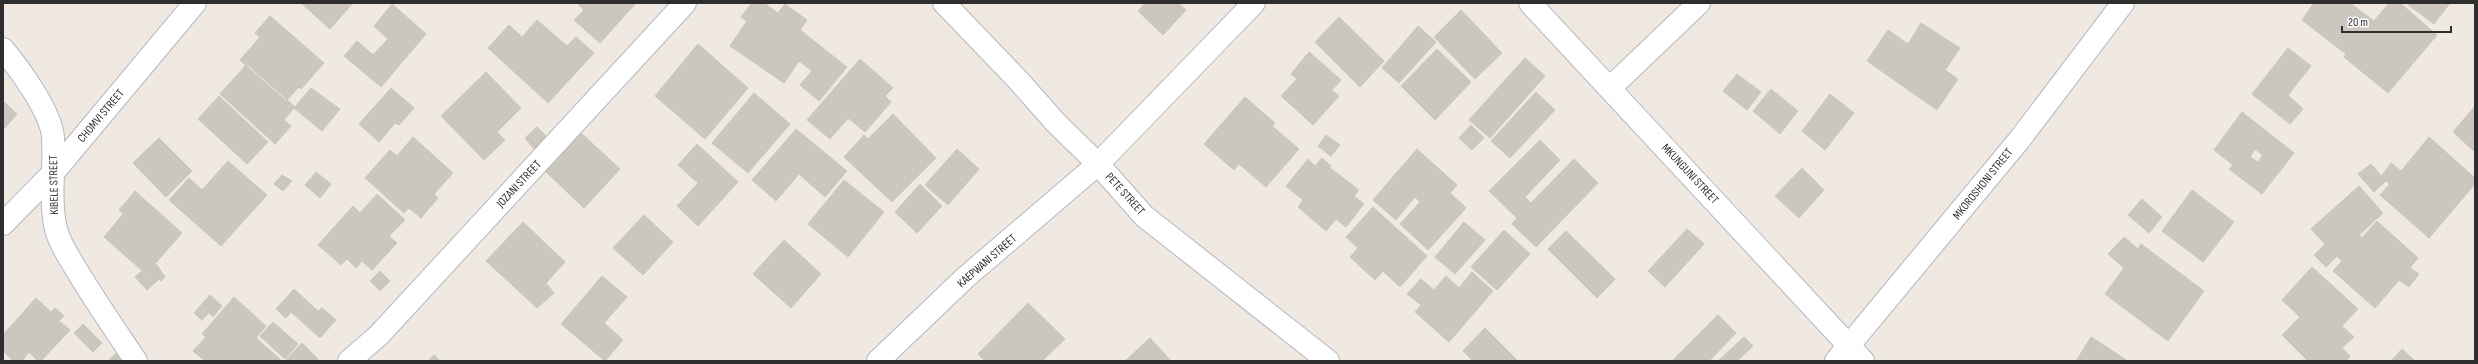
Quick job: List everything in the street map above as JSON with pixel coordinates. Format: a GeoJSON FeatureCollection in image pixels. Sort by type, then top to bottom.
{"type":"FeatureCollection","features":[{"type":"Feature","properties":{"kind":"street","name":"CHOMVI STREET"},"geometry":{"type":"LineString","coordinates":[[3,224],[53,173],[195,3]]}},
{"type":"Feature","properties":{"kind":"street","name":"JOZANI STREET"},"geometry":{"type":"LineString","coordinates":[[349,361],[384,329],[686,3]]}},
{"type":"Feature","properties":{"kind":"street","name":"PETE STREET"},"geometry":{"type":"LineString","coordinates":[[944,3],[1018,80],[1056,123],[1098,164],[1144,216],[1304,351],[1328,361]]}},
{"type":"Feature","properties":{"kind":"street","name":"KAEPWANI STREET"},"geometry":{"type":"LineString","coordinates":[[878,361],[966,277],[1098,164],[1254,3]]}},
{"type":"Feature","properties":{"kind":"street","name":"MKUNGUNI STREET"},"geometry":{"type":"LineString","coordinates":[[1530,3],[1610,88],[1849,356]]}},
{"type":"Feature","properties":{"kind":"street"},"geometry":{"type":"LineString","coordinates":[[1610,88],[1699,3]]}},
{"type":"Feature","properties":{"kind":"street","name":"MKOROSHONI STREET"},"geometry":{"type":"LineString","coordinates":[[1849,356],[2020,139],[2123,3]]}},
{"type":"Feature","properties":{"kind":"street","name":"KIBELE STREET"},"geometry":{"type":"LineString","coordinates":[[3,49],[17,65],[50,122],[53,137],[53,204],[56,230],[61,243],[94,299],[136,361]]}},
{"type":"Feature","properties":{"kind":"building"},"geometry":{"type":"Polygon","coordinates":[[[301,3],[353,3],[330,29],[301,3]]]}},
{"type":"Feature","properties":{"kind":"building"},"geometry":{"type":"Polygon","coordinates":[[[577,3],[636,3],[600,43],[574,20],[584,10],[577,3]]]}},
{"type":"Feature","properties":{"kind":"building"},"geometry":{"type":"Polygon","coordinates":[[[752,3],[764,3],[778,13],[785,4],[807,20],[800,30],[847,67],[819,101],[800,85],[812,71],[799,61],[784,83],[730,46],[747,21],[741,17],[752,3]]]}},
{"type":"Feature","properties":{"kind":"building"},"geometry":{"type":"Polygon","coordinates":[[[1145,3],[1178,3],[1186,10],[1163,35],[1138,11],[1145,3]]]}},
{"type":"Feature","properties":{"kind":"building"},"geometry":{"type":"Polygon","coordinates":[[[2314,3],[2350,3],[2374,21],[2389,3],[2400,3],[2437,35],[2388,93],[2344,57],[2346,54],[2302,20],[2314,3]]]}},
{"type":"Feature","properties":{"kind":"building"},"geometry":{"type":"Polygon","coordinates":[[[2406,3],[2450,3],[2434,24],[2406,3]]]}},
{"type":"Feature","properties":{"kind":"building"},"geometry":{"type":"Polygon","coordinates":[[[392,4],[426,34],[381,87],[344,56],[357,41],[373,55],[388,39],[374,26],[392,4]]]}},
{"type":"Feature","properties":{"kind":"building"},"geometry":{"type":"Polygon","coordinates":[[[1461,10],[1502,53],[1475,79],[1434,37],[1461,10]]]}},
{"type":"Feature","properties":{"kind":"building"},"geometry":{"type":"Polygon","coordinates":[[[270,16],[324,63],[301,89],[299,87],[286,101],[240,60],[260,37],[255,33],[270,16]]]}},
{"type":"Feature","properties":{"kind":"building"},"geometry":{"type":"Polygon","coordinates":[[[1339,17],[1384,61],[1360,87],[1315,42],[1339,17]]]}},
{"type":"Feature","properties":{"kind":"building"},"geometry":{"type":"Polygon","coordinates":[[[537,20],[567,46],[576,37],[594,53],[548,103],[488,48],[509,25],[522,37],[537,20]]]}},
{"type":"Feature","properties":{"kind":"building"},"geometry":{"type":"Polygon","coordinates":[[[1921,23],[1960,48],[1945,70],[1958,79],[1937,110],[1867,61],[1888,30],[1908,44],[1921,23]]]}},
{"type":"Feature","properties":{"kind":"building"},"geometry":{"type":"Polygon","coordinates":[[[1418,26],[1436,42],[1399,83],[1382,68],[1418,26]]]}},
{"type":"Feature","properties":{"kind":"building"},"geometry":{"type":"Polygon","coordinates":[[[698,44],[748,88],[705,139],[655,96],[698,44]]]}},
{"type":"Feature","properties":{"kind":"building"},"geometry":{"type":"Polygon","coordinates":[[[2288,48],[2311,66],[2288,95],[2303,109],[2290,124],[2252,94],[2288,48]]]}},
{"type":"Feature","properties":{"kind":"building"},"geometry":{"type":"Polygon","coordinates":[[[1437,49],[1471,82],[1435,120],[1401,86],[1437,49]]]}},
{"type":"Feature","properties":{"kind":"building"},"geometry":{"type":"Polygon","coordinates":[[[1309,52],[1341,80],[1332,90],[1339,96],[1313,125],[1281,96],[1297,79],[1291,74],[1309,52]]]}},
{"type":"Feature","properties":{"kind":"building"},"geometry":{"type":"Polygon","coordinates":[[[1525,58],[1545,76],[1490,138],[1469,120],[1525,58]]]}},
{"type":"Feature","properties":{"kind":"building"},"geometry":{"type":"Polygon","coordinates":[[[860,59],[893,88],[885,96],[891,102],[865,132],[848,118],[830,139],[807,120],[860,59]]]}},
{"type":"Feature","properties":{"kind":"building"},"geometry":{"type":"Polygon","coordinates":[[[247,64],[295,107],[284,120],[291,126],[275,144],[220,94],[247,64]]]}},
{"type":"Feature","properties":{"kind":"building"},"geometry":{"type":"Polygon","coordinates":[[[486,72],[521,108],[497,132],[505,140],[484,160],[441,116],[486,72]]]}},
{"type":"Feature","properties":{"kind":"building"},"geometry":{"type":"Polygon","coordinates":[[[1737,74],[1761,92],[1747,110],[1723,91],[1737,74]]]}},
{"type":"Feature","properties":{"kind":"building"},"geometry":{"type":"Polygon","coordinates":[[[311,88],[340,109],[322,131],[294,108],[311,88]]]}},
{"type":"Feature","properties":{"kind":"building"},"geometry":{"type":"Polygon","coordinates":[[[391,88],[414,108],[399,125],[395,123],[379,142],[359,124],[391,88]]]}},
{"type":"Feature","properties":{"kind":"building"},"geometry":{"type":"Polygon","coordinates":[[[1771,89],[1798,111],[1780,134],[1753,111],[1771,89]]]}},
{"type":"Feature","properties":{"kind":"building"},"geometry":{"type":"Polygon","coordinates":[[[1536,92],[1555,110],[1510,158],[1491,141],[1536,92]]]}},
{"type":"Feature","properties":{"kind":"building"},"geometry":{"type":"Polygon","coordinates":[[[754,93],[790,124],[748,173],[712,143],[754,93]]]}},
{"type":"Feature","properties":{"kind":"building"},"geometry":{"type":"Polygon","coordinates":[[[1830,94],[1854,113],[1825,150],[1802,131],[1830,94]]]}},
{"type":"Feature","properties":{"kind":"building"},"geometry":{"type":"Polygon","coordinates":[[[219,96],[268,142],[247,164],[198,119],[219,96]]]}},
{"type":"Feature","properties":{"kind":"building"},"geometry":{"type":"Polygon","coordinates":[[[1245,97],[1275,123],[1272,126],[1299,149],[1266,187],[1239,164],[1234,170],[1204,144],[1245,97]]]}},
{"type":"Feature","properties":{"kind":"building"},"geometry":{"type":"Polygon","coordinates":[[[3,101],[17,114],[3,130],[3,101]]]}},
{"type":"Feature","properties":{"kind":"building"},"geometry":{"type":"Polygon","coordinates":[[[2475,106],[2475,152],[2453,132],[2475,106]]]}},
{"type":"Feature","properties":{"kind":"building"},"geometry":{"type":"Polygon","coordinates":[[[2242,112],[2294,153],[2262,194],[2229,169],[2233,165],[2214,150],[2242,112]],[[2255,149],[2250,157],[2258,162],[2263,155],[2255,149]]]}},
{"type":"Feature","properties":{"kind":"building"},"geometry":{"type":"Polygon","coordinates":[[[893,114],[936,158],[892,202],[844,157],[864,135],[868,139],[893,114]]]}},
{"type":"Feature","properties":{"kind":"building"},"geometry":{"type":"Polygon","coordinates":[[[1471,125],[1484,138],[1472,150],[1459,138],[1471,125]]]}},
{"type":"Feature","properties":{"kind":"building"},"geometry":{"type":"Polygon","coordinates":[[[537,127],[548,138],[535,150],[525,138],[537,127]]]}},
{"type":"Feature","properties":{"kind":"building"},"geometry":{"type":"Polygon","coordinates":[[[796,129],[847,171],[825,197],[799,174],[776,201],[752,180],[796,129]]]}},
{"type":"Feature","properties":{"kind":"building"},"geometry":{"type":"Polygon","coordinates":[[[580,132],[620,169],[584,208],[544,170],[580,132]]]}},
{"type":"Feature","properties":{"kind":"building"},"geometry":{"type":"Polygon","coordinates":[[[1326,135],[1340,145],[1331,156],[1318,146],[1326,135]]]}},
{"type":"Feature","properties":{"kind":"building"},"geometry":{"type":"Polygon","coordinates":[[[413,137],[453,173],[434,194],[438,198],[421,218],[409,208],[404,213],[365,178],[390,150],[397,156],[413,137]]]}},
{"type":"Feature","properties":{"kind":"building"},"geometry":{"type":"Polygon","coordinates":[[[2429,137],[2475,178],[2475,184],[2429,238],[2380,195],[2390,184],[2381,177],[2391,163],[2401,171],[2429,137]]]}},
{"type":"Feature","properties":{"kind":"building"},"geometry":{"type":"Polygon","coordinates":[[[159,138],[192,171],[166,197],[133,163],[159,138]]]}},
{"type":"Feature","properties":{"kind":"building"},"geometry":{"type":"Polygon","coordinates":[[[1540,140],[1560,160],[1525,197],[1531,203],[1574,159],[1598,183],[1536,247],[1512,224],[1517,218],[1489,191],[1540,140]]]}},
{"type":"Feature","properties":{"kind":"building"},"geometry":{"type":"Polygon","coordinates":[[[697,144],[738,182],[698,226],[677,206],[698,183],[678,165],[697,144]]]}},
{"type":"Feature","properties":{"kind":"building"},"geometry":{"type":"Polygon","coordinates":[[[957,149],[979,169],[948,205],[925,185],[957,149]]]}},
{"type":"Feature","properties":{"kind":"building"},"geometry":{"type":"Polygon","coordinates":[[[1417,149],[1457,185],[1450,193],[1466,208],[1428,250],[1400,224],[1420,202],[1415,197],[1396,220],[1373,200],[1417,149]]]}},
{"type":"Feature","properties":{"kind":"building"},"geometry":{"type":"Polygon","coordinates":[[[1322,158],[1331,166],[1330,168],[1359,190],[1354,196],[1364,204],[1346,227],[1336,219],[1326,231],[1298,207],[1303,200],[1286,186],[1308,159],[1315,166],[1322,158]]]}},
{"type":"Feature","properties":{"kind":"building"},"geometry":{"type":"Polygon","coordinates":[[[228,161],[267,195],[221,246],[169,200],[189,178],[202,190],[228,161]]]}},
{"type":"Feature","properties":{"kind":"building"},"geometry":{"type":"Polygon","coordinates":[[[2371,164],[2386,181],[2374,192],[2358,174],[2371,164]]]}},
{"type":"Feature","properties":{"kind":"building"},"geometry":{"type":"Polygon","coordinates":[[[1802,168],[1824,190],[1799,218],[1775,196],[1802,168]]]}},
{"type":"Feature","properties":{"kind":"building"},"geometry":{"type":"Polygon","coordinates":[[[316,172],[331,184],[320,198],[305,185],[316,172]]]}},
{"type":"Feature","properties":{"kind":"building"},"geometry":{"type":"Polygon","coordinates":[[[282,175],[292,181],[283,191],[274,184],[282,175]]]}},
{"type":"Feature","properties":{"kind":"building"},"geometry":{"type":"Polygon","coordinates":[[[844,180],[884,212],[848,257],[808,224],[844,180]]]}},
{"type":"Feature","properties":{"kind":"building"},"geometry":{"type":"Polygon","coordinates":[[[920,184],[942,206],[917,233],[895,212],[920,184]]]}},
{"type":"Feature","properties":{"kind":"building"},"geometry":{"type":"Polygon","coordinates":[[[2359,186],[2383,213],[2359,235],[2362,238],[2377,221],[2418,258],[2410,268],[2419,274],[2409,287],[2399,280],[2375,308],[2333,271],[2342,261],[2337,256],[2326,267],[2314,255],[2325,244],[2311,229],[2359,186]]]}},
{"type":"Feature","properties":{"kind":"building"},"geometry":{"type":"Polygon","coordinates":[[[2192,190],[2234,222],[2203,262],[2162,231],[2192,190]]]}},
{"type":"Feature","properties":{"kind":"building"},"geometry":{"type":"Polygon","coordinates":[[[135,191],[182,233],[146,274],[104,237],[123,214],[119,210],[135,191]]]}},
{"type":"Feature","properties":{"kind":"building"},"geometry":{"type":"Polygon","coordinates":[[[377,194],[405,220],[389,236],[397,243],[372,270],[362,261],[356,268],[347,259],[341,265],[318,245],[353,206],[360,213],[377,194]]]}},
{"type":"Feature","properties":{"kind":"building"},"geometry":{"type":"Polygon","coordinates":[[[2142,199],[2162,217],[2149,233],[2128,215],[2142,199]]]}},
{"type":"Feature","properties":{"kind":"building"},"geometry":{"type":"Polygon","coordinates":[[[1373,207],[1427,256],[1400,287],[1383,271],[1375,280],[1350,257],[1358,248],[1346,237],[1373,207]]]}},
{"type":"Feature","properties":{"kind":"building"},"geometry":{"type":"Polygon","coordinates":[[[644,215],[673,242],[643,275],[613,248],[644,215]]]}},
{"type":"Feature","properties":{"kind":"building"},"geometry":{"type":"Polygon","coordinates":[[[523,222],[565,262],[546,283],[554,293],[537,308],[486,261],[523,222]]]}},
{"type":"Feature","properties":{"kind":"building"},"geometry":{"type":"Polygon","coordinates":[[[1464,222],[1485,240],[1455,274],[1435,257],[1464,222]]]}},
{"type":"Feature","properties":{"kind":"building"},"geometry":{"type":"Polygon","coordinates":[[[1687,229],[1704,244],[1665,287],[1648,271],[1687,229]]]}},
{"type":"Feature","properties":{"kind":"building"},"geometry":{"type":"Polygon","coordinates":[[[1504,230],[1530,254],[1497,290],[1471,267],[1504,230]]]}},
{"type":"Feature","properties":{"kind":"building"},"geometry":{"type":"Polygon","coordinates":[[[1566,231],[1615,279],[1597,298],[1548,249],[1566,231]]]}},
{"type":"Feature","properties":{"kind":"building"},"geometry":{"type":"Polygon","coordinates":[[[2124,237],[2138,249],[2141,244],[2204,291],[2168,341],[2105,294],[2124,268],[2108,254],[2124,237]]]}},
{"type":"Feature","properties":{"kind":"building"},"geometry":{"type":"Polygon","coordinates":[[[784,240],[821,274],[791,308],[753,274],[784,240]]]}},
{"type":"Feature","properties":{"kind":"building"},"geometry":{"type":"Polygon","coordinates":[[[156,264],[165,277],[161,281],[159,279],[147,290],[135,277],[142,271],[145,275],[156,264]]]}},
{"type":"Feature","properties":{"kind":"building"},"geometry":{"type":"Polygon","coordinates":[[[2312,267],[2358,309],[2342,326],[2354,337],[2342,348],[2350,356],[2346,361],[2308,361],[2282,335],[2300,317],[2282,300],[2312,267]]]}},
{"type":"Feature","properties":{"kind":"building"},"geometry":{"type":"Polygon","coordinates":[[[380,271],[390,281],[380,291],[370,281],[380,271]]]}},
{"type":"Feature","properties":{"kind":"building"},"geometry":{"type":"Polygon","coordinates":[[[1472,272],[1493,291],[1449,342],[1415,312],[1421,305],[1407,294],[1421,279],[1434,290],[1446,276],[1459,288],[1472,272]]]}},
{"type":"Feature","properties":{"kind":"building"},"geometry":{"type":"Polygon","coordinates":[[[602,276],[627,297],[604,323],[623,340],[605,361],[561,324],[602,276]]]}},
{"type":"Feature","properties":{"kind":"building"},"geometry":{"type":"Polygon","coordinates":[[[294,289],[318,311],[322,308],[336,320],[320,338],[291,312],[286,318],[276,309],[294,289]]]}},
{"type":"Feature","properties":{"kind":"building"},"geometry":{"type":"Polygon","coordinates":[[[210,295],[222,306],[213,317],[209,313],[202,320],[194,313],[210,295]]]}},
{"type":"Feature","properties":{"kind":"building"},"geometry":{"type":"Polygon","coordinates":[[[234,297],[266,326],[256,338],[281,360],[280,361],[205,361],[193,351],[206,337],[202,334],[234,297]]]}},
{"type":"Feature","properties":{"kind":"building"},"geometry":{"type":"Polygon","coordinates":[[[36,298],[51,312],[55,308],[64,316],[59,321],[70,330],[41,361],[38,361],[29,352],[22,361],[13,361],[3,351],[3,335],[36,298]]]}},
{"type":"Feature","properties":{"kind":"building"},"geometry":{"type":"Polygon","coordinates":[[[1028,303],[1065,339],[1042,361],[985,361],[978,354],[1028,303]]]}},
{"type":"Feature","properties":{"kind":"building"},"geometry":{"type":"Polygon","coordinates":[[[1718,315],[1736,333],[1709,361],[1672,361],[1718,315]]]}},
{"type":"Feature","properties":{"kind":"building"},"geometry":{"type":"Polygon","coordinates":[[[273,322],[298,344],[285,359],[260,336],[273,322]]]}},
{"type":"Feature","properties":{"kind":"building"},"geometry":{"type":"Polygon","coordinates":[[[83,324],[102,343],[93,352],[74,333],[83,324]]]}},
{"type":"Feature","properties":{"kind":"building"},"geometry":{"type":"Polygon","coordinates":[[[1485,328],[1518,361],[1473,361],[1463,351],[1485,328]]]}},
{"type":"Feature","properties":{"kind":"building"},"geometry":{"type":"Polygon","coordinates":[[[1744,337],[1753,346],[1737,361],[1718,361],[1744,337]]]}},
{"type":"Feature","properties":{"kind":"building"},"geometry":{"type":"Polygon","coordinates":[[[2091,337],[2128,361],[2076,361],[2091,337]]]}},
{"type":"Feature","properties":{"kind":"building"},"geometry":{"type":"Polygon","coordinates":[[[1150,338],[1171,361],[1125,361],[1150,338]]]}},
{"type":"Feature","properties":{"kind":"building"},"geometry":{"type":"Polygon","coordinates":[[[302,343],[318,359],[316,361],[286,360],[302,343]]]}},
{"type":"Feature","properties":{"kind":"building"},"geometry":{"type":"Polygon","coordinates":[[[2402,349],[2415,361],[2391,361],[2402,349]]]}},
{"type":"Feature","properties":{"kind":"building"},"geometry":{"type":"Polygon","coordinates":[[[119,350],[129,361],[108,361],[119,350]]]}},
{"type":"Feature","properties":{"kind":"building"},"geometry":{"type":"Polygon","coordinates":[[[434,355],[440,361],[428,361],[434,355]]]}}]}
